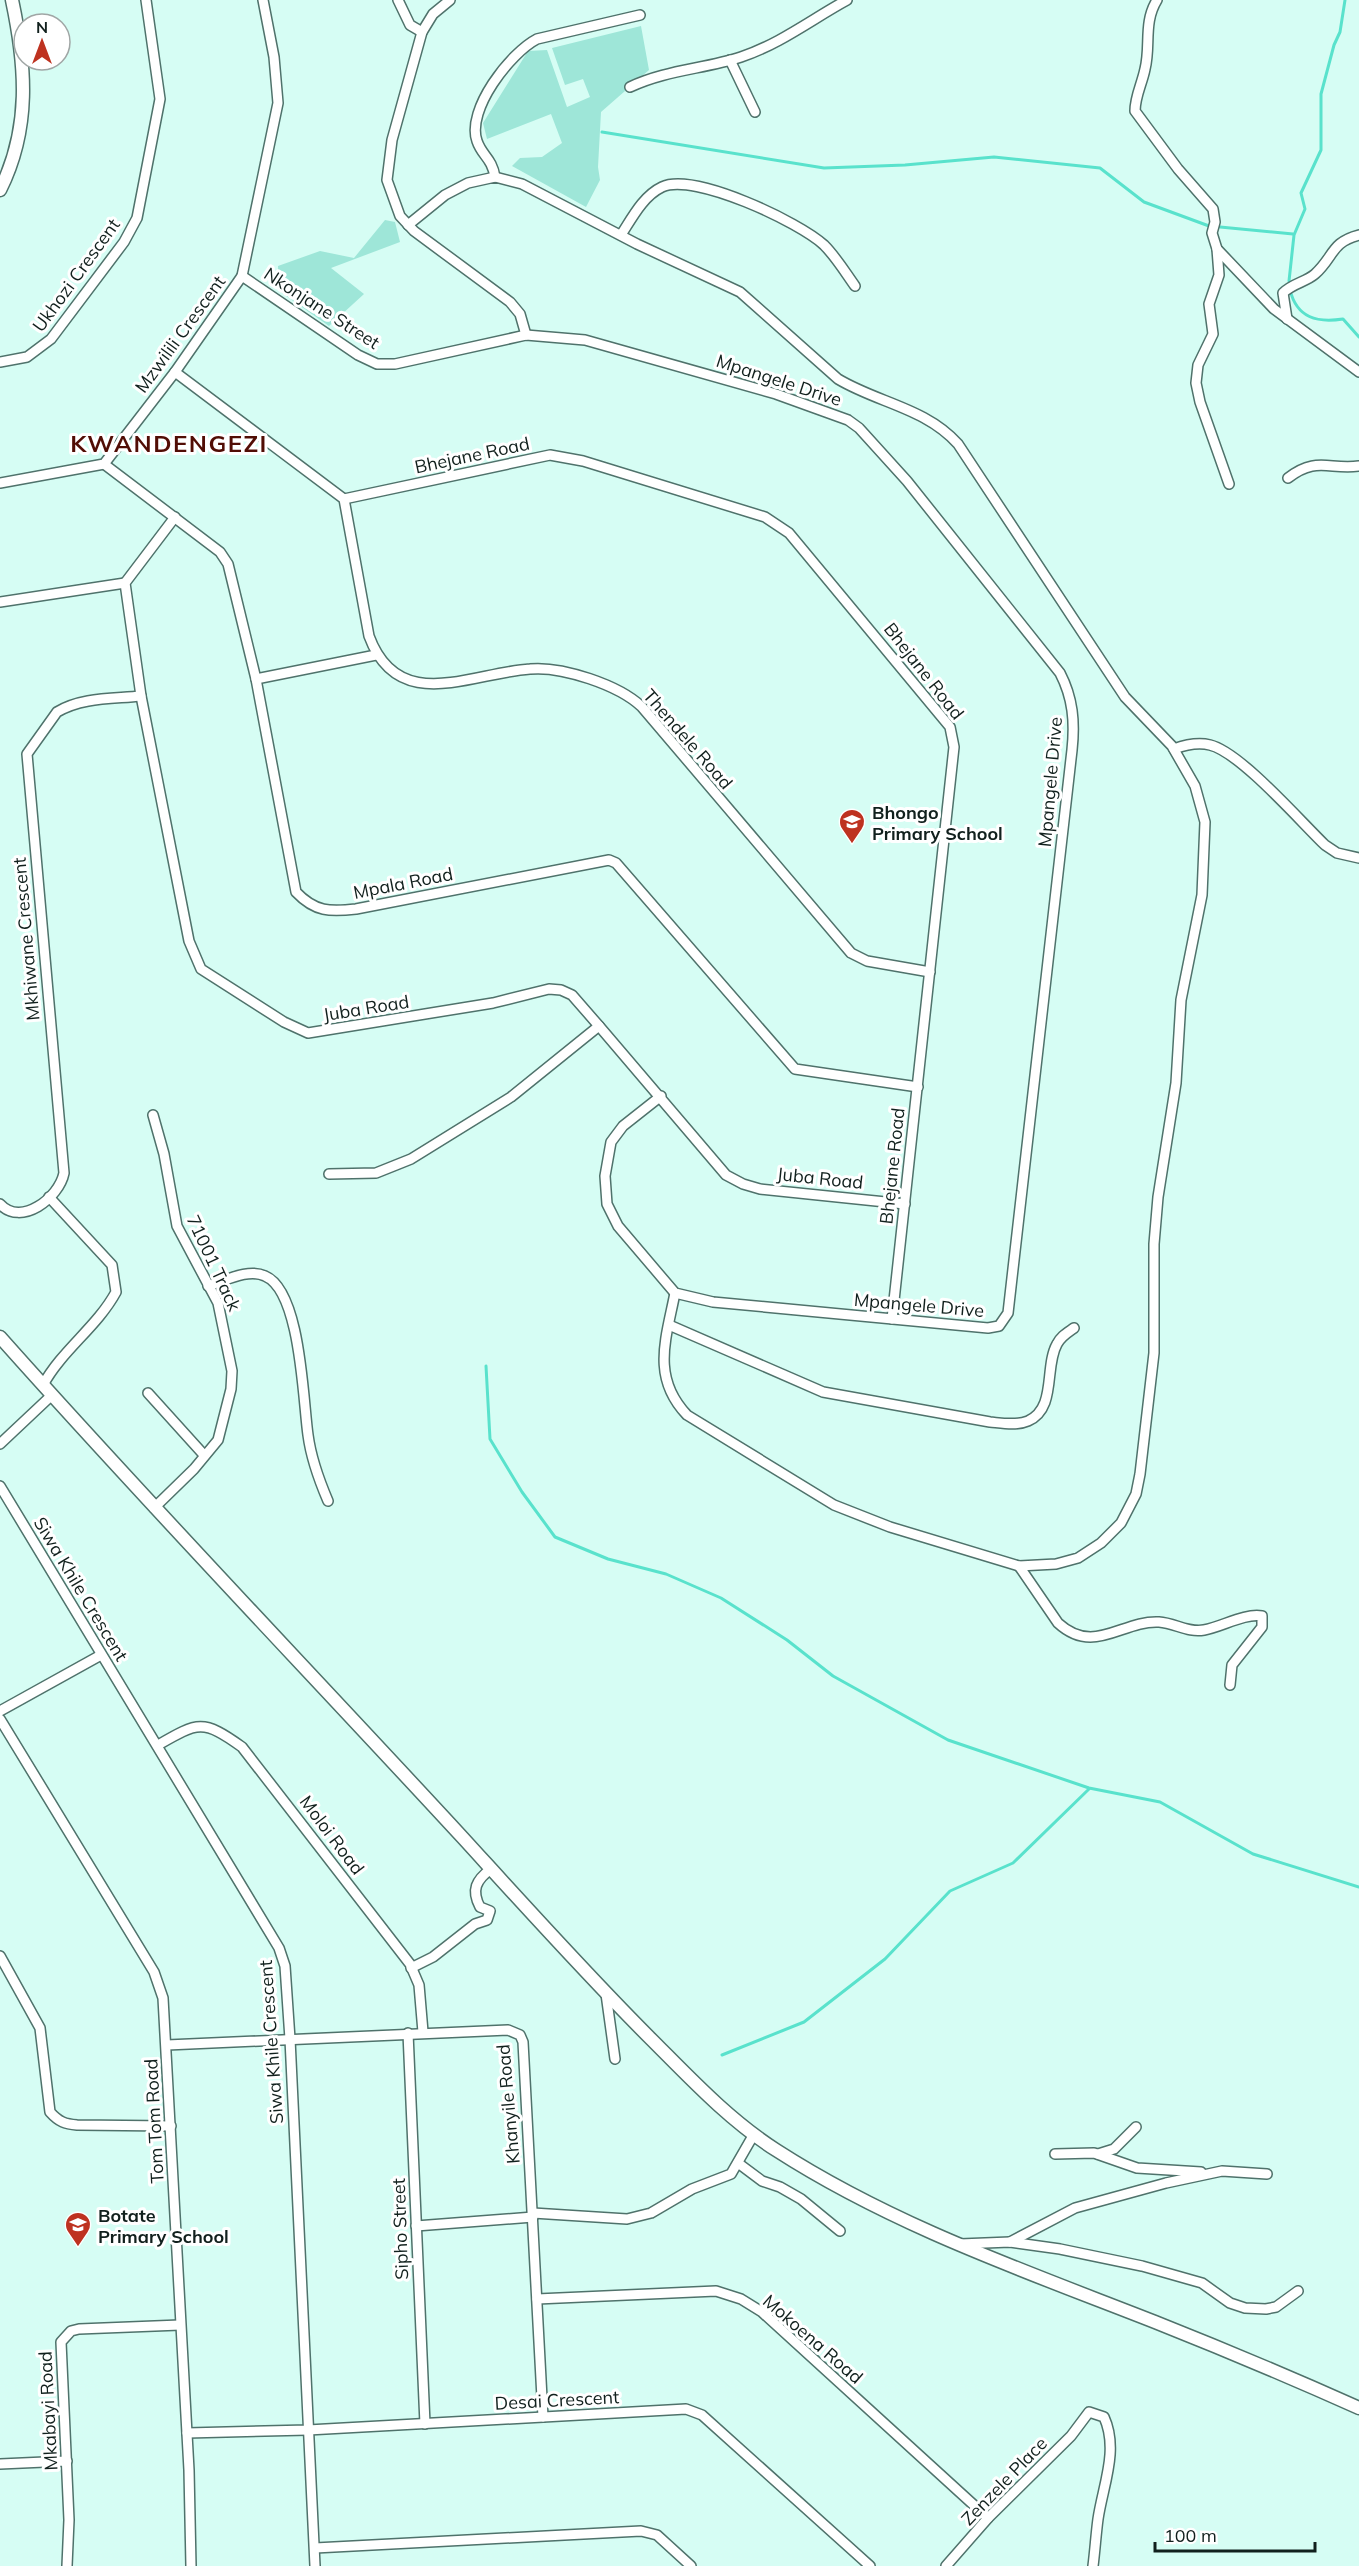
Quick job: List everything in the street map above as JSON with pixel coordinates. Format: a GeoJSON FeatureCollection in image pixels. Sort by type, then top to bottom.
{"type":"FeatureCollection","features":[{"type":"Feature","properties":{"kind":"street"},"geometry":{"type":"LineString","coordinates":[[0,190],[18,141],[25,81],[22,48],[12,0]]}},
{"type":"Feature","properties":{"kind":"street","name":"Ukhozi Crescent"},"geometry":{"type":"LineString","coordinates":[[0,362],[27,357],[51,339],[124,242],[137,218],[160,99],[146,0]]}},
{"type":"Feature","properties":{"kind":"street","name":"Mzwilili Crescent"},"geometry":{"type":"LineString","coordinates":[[104,464],[175,372],[242,276],[278,104],[274,57],[263,0]]}},
{"type":"Feature","properties":{"kind":"street"},"geometry":{"type":"LineString","coordinates":[[398,0],[410,25],[422,32]]}},
{"type":"Feature","properties":{"kind":"street"},"geometry":{"type":"LineString","coordinates":[[450,0],[433,14],[422,32],[387,161],[387,180],[400,216],[408,225],[510,302],[520,314],[526,335]]}},
{"type":"Feature","properties":{"kind":"street"},"geometry":{"type":"LineString","coordinates":[[630,87],[650,78],[730,60],[793,33],[832,4],[847,0]]}},
{"type":"Feature","properties":{"kind":"street"},"geometry":{"type":"LineString","coordinates":[[1157,0],[1147,25],[1145,69],[1137,93],[1135,111],[1178,169],[1213,208],[1215,222],[1212,233],[1217,249],[1219,275],[1209,304],[1213,334],[1198,365],[1196,383],[1200,402],[1229,484]]}},
{"type":"Feature","properties":{"kind":"street"},"geometry":{"type":"LineString","coordinates":[[495,177],[492,162],[480,147],[475,133],[476,121],[502,69],[525,45],[537,39],[640,15]]}},
{"type":"Feature","properties":{"kind":"street"},"geometry":{"type":"LineString","coordinates":[[730,60],[755,112]]}},
{"type":"Feature","properties":{"kind":"street"},"geometry":{"type":"LineString","coordinates":[[408,225],[446,195],[468,183],[495,177],[522,184],[621,236],[740,292],[838,379],[852,388],[920,414],[946,430],[958,444],[1125,698],[1174,749],[1195,786],[1202,808],[1205,844],[1202,895],[1181,1000],[1176,1083],[1158,1197],[1154,1244],[1154,1353],[1140,1474],[1136,1494],[1121,1524],[1101,1543],[1078,1558],[1056,1564],[1019,1566],[890,1527],[834,1505],[687,1415],[672,1400],[666,1383],[664,1347],[675,1293],[611,1216],[607,1204],[605,1176],[611,1142],[617,1132],[661,1096]]}},
{"type":"Feature","properties":{"kind":"street"},"geometry":{"type":"LineString","coordinates":[[621,236],[646,199],[662,187],[687,184],[768,211],[806,231],[824,245],[855,285]]}},
{"type":"Feature","properties":{"kind":"street"},"geometry":{"type":"LineString","coordinates":[[1287,319],[1283,293],[1290,285],[1313,276],[1340,242],[1359,235]]}},
{"type":"Feature","properties":{"kind":"street"},"geometry":{"type":"LineString","coordinates":[[1217,249],[1287,319],[1359,372]]}},
{"type":"Feature","properties":{"kind":"street","name":"Nkonjane Street"},"geometry":{"type":"LineString","coordinates":[[242,276],[357,355],[377,364],[395,364],[526,335]]}},
{"type":"Feature","properties":{"kind":"street","name":"Mpangele Drive"},"geometry":{"type":"LineString","coordinates":[[526,335],[585,340],[776,394],[848,420],[859,428],[907,481],[1060,673],[1068,688],[1073,708],[1072,750],[1008,1312],[999,1326],[988,1328],[713,1302],[675,1293]]}},
{"type":"Feature","properties":{"kind":"street"},"geometry":{"type":"LineString","coordinates":[[175,372],[344,499],[369,636],[376,654],[256,679]]}},
{"type":"Feature","properties":{"kind":"street","name":"Bhejane Road"},"geometry":{"type":"LineString","coordinates":[[344,499],[550,455],[583,461],[765,517],[789,533],[950,727],[954,747],[892,1319]]}},
{"type":"Feature","properties":{"kind":"street"},"geometry":{"type":"LineString","coordinates":[[0,483],[104,464]]}},
{"type":"Feature","properties":{"kind":"street","name":"Mpala Road"},"geometry":{"type":"LineString","coordinates":[[104,464],[220,552],[228,564],[256,679],[297,892],[314,907],[327,912],[356,909],[602,859],[609,860],[616,863],[795,1070],[918,1087]]}},
{"type":"Feature","properties":{"kind":"street"},"geometry":{"type":"LineString","coordinates":[[1288,478],[1301,468],[1312,464],[1359,466]]}},
{"type":"Feature","properties":{"kind":"street"},"geometry":{"type":"LineString","coordinates":[[0,602],[125,583],[175,517]]}},
{"type":"Feature","properties":{"kind":"street","name":"Juba Road"},"geometry":{"type":"LineString","coordinates":[[125,583],[141,696],[189,941],[201,969],[284,1022],[308,1033],[482,1005],[549,989],[561,990],[572,995],[661,1096],[726,1175],[743,1184],[905,1204]]}},
{"type":"Feature","properties":{"kind":"street","name":"Thendele Road"},"geometry":{"type":"LineString","coordinates":[[376,654],[392,670],[412,682],[432,686],[540,668],[575,676],[622,692],[642,707],[851,953],[867,961],[930,972]]}},
{"type":"Feature","properties":{"kind":"street","name":"Mkhiwane Crescent"},"geometry":{"type":"LineString","coordinates":[[0,1204],[6,1211],[23,1213],[49,1197],[63,1179],[26,759],[29,749],[50,721],[65,707],[87,701],[141,696]]}},
{"type":"Feature","properties":{"kind":"street"},"geometry":{"type":"LineString","coordinates":[[1174,749],[1197,744],[1221,749],[1248,771],[1325,845],[1337,853],[1359,858]]}},
{"type":"Feature","properties":{"kind":"street"},"geometry":{"type":"LineString","coordinates":[[329,1174],[376,1173],[411,1159],[511,1097],[599,1026]]}},
{"type":"Feature","properties":{"kind":"street","name":"71001 Track"},"geometry":{"type":"LineString","coordinates":[[153,1114],[164,1154],[177,1226],[223,1319],[232,1371],[218,1440],[154,1508]]}},
{"type":"Feature","properties":{"kind":"street"},"geometry":{"type":"LineString","coordinates":[[0,1444],[47,1390],[52,1368],[108,1306],[116,1292],[112,1266],[49,1197]]}},
{"type":"Feature","properties":{"kind":"street"},"geometry":{"type":"LineString","coordinates":[[208,1286],[255,1273],[271,1279],[280,1288],[297,1340],[308,1436],[328,1501]]}},
{"type":"Feature","properties":{"kind":"street"},"geometry":{"type":"LineString","coordinates":[[669,1325],[823,1392],[990,1422],[1015,1423],[1027,1421],[1039,1413],[1047,1394],[1056,1346],[1061,1337],[1074,1328]]}},
{"type":"Feature","properties":{"kind":"street"},"geometry":{"type":"LineString","coordinates":[[0,1337],[154,1508],[269,1628],[606,1994],[712,2100],[754,2134],[772,2148],[855,2198],[954,2244],[1158,2323],[1359,2408]]}},
{"type":"Feature","properties":{"kind":"street"},"geometry":{"type":"LineString","coordinates":[[148,1393],[204,1455]]}},
{"type":"Feature","properties":{"kind":"street","name":"Siwa Khile Crescent"},"geometry":{"type":"LineString","coordinates":[[0,1486],[279,1948],[285,1966],[315,2566]]}},
{"type":"Feature","properties":{"kind":"street"},"geometry":{"type":"LineString","coordinates":[[1019,1566],[1058,1623],[1066,1631],[1087,1637],[1110,1635],[1158,1622],[1200,1630],[1251,1616],[1262,1616],[1262,1627],[1232,1665],[1230,1685]]}},
{"type":"Feature","properties":{"kind":"street"},"geometry":{"type":"LineString","coordinates":[[0,1711],[101,1655]]}},
{"type":"Feature","properties":{"kind":"street","name":"Tom Tom Road"},"geometry":{"type":"LineString","coordinates":[[0,1719],[154,1972],[163,1998],[187,2433],[191,2566]]}},
{"type":"Feature","properties":{"kind":"street","name":"Moloi Road"},"geometry":{"type":"LineString","coordinates":[[158,1745],[190,1727],[199,1726],[221,1732],[242,1747],[411,1968],[422,1997],[423,2032]]}},
{"type":"Feature","properties":{"kind":"street"},"geometry":{"type":"LineString","coordinates":[[411,1968],[440,1952],[475,1924],[487,1920],[490,1911],[480,1907],[474,1896],[478,1879],[491,1869]]}},
{"type":"Feature","properties":{"kind":"street"},"geometry":{"type":"LineString","coordinates":[[0,1956],[40,2028],[50,2112],[57,2120],[65,2124],[77,2125],[171,2126]]}},
{"type":"Feature","properties":{"kind":"street"},"geometry":{"type":"LineString","coordinates":[[606,1994],[615,2059]]}},
{"type":"Feature","properties":{"kind":"street","name":"Khanyile Road"},"geometry":{"type":"LineString","coordinates":[[167,2045],[423,2032],[508,2030],[520,2035],[523,2042],[543,2417]]}},
{"type":"Feature","properties":{"kind":"street","name":"Sipho Street"},"geometry":{"type":"LineString","coordinates":[[408,2033],[425,2424]]}},
{"type":"Feature","properties":{"kind":"street"},"geometry":{"type":"LineString","coordinates":[[1098,2154],[1114,2149],[1136,2127]]}},
{"type":"Feature","properties":{"kind":"street"},"geometry":{"type":"LineString","coordinates":[[416,2226],[533,2215],[627,2219],[639,2217],[692,2190],[731,2174],[754,2134]]}},
{"type":"Feature","properties":{"kind":"street"},"geometry":{"type":"LineString","coordinates":[[1055,2154],[1076,2152],[1098,2154],[1137,2168],[1206,2173],[1230,2171],[1267,2174]]}},
{"type":"Feature","properties":{"kind":"street"},"geometry":{"type":"LineString","coordinates":[[738,2163],[762,2181],[780,2187],[801,2199],[840,2231]]}},
{"type":"Feature","properties":{"kind":"street"},"geometry":{"type":"LineString","coordinates":[[1010,2242],[1075,2208],[1206,2173]]}},
{"type":"Feature","properties":{"kind":"street"},"geometry":{"type":"LineString","coordinates":[[954,2244],[1010,2242],[1060,2249],[1192,2280],[1210,2288],[1230,2303],[1245,2308],[1276,2307],[1298,2291]]}},
{"type":"Feature","properties":{"kind":"street","name":"Mokoena Road"},"geometry":{"type":"LineString","coordinates":[[537,2299],[716,2291],[741,2299],[762,2312],[988,2518]]}},
{"type":"Feature","properties":{"kind":"street","name":"Mkabayi Road"},"geometry":{"type":"LineString","coordinates":[[67,2566],[67,2461],[61,2342],[66,2335],[79,2329],[180,2325]]}},
{"type":"Feature","properties":{"kind":"street","name":"Desai Crescent"},"geometry":{"type":"LineString","coordinates":[[187,2433],[308,2430],[686,2409],[694,2411],[870,2566]]}},
{"type":"Feature","properties":{"kind":"street","name":"Zenzele Place"},"geometry":{"type":"LineString","coordinates":[[946,2566],[988,2518],[1071,2436],[1089,2412],[1104,2417],[1110,2433],[1110,2461],[1098,2518],[1093,2566]]}},
{"type":"Feature","properties":{"kind":"street"},"geometry":{"type":"LineString","coordinates":[[0,2464],[67,2461]]}},
{"type":"Feature","properties":{"kind":"street"},"geometry":{"type":"LineString","coordinates":[[315,2548],[641,2531],[657,2535],[691,2566]]}},
{"type":"Feature","properties":{"kind":"green space"},"geometry":{"type":"Polygon","coordinates":[[[641,26],[649,70],[601,112],[598,167],[600,180],[586,207],[512,166],[520,158],[542,157],[562,143],[551,114],[487,139],[483,123],[528,51],[547,50],[567,107],[590,97],[583,79],[565,85],[552,48],[641,26]]]}},
{"type":"Feature","properties":{"kind":"green space"},"geometry":{"type":"Polygon","coordinates":[[[385,220],[395,222],[400,242],[331,268],[364,294],[329,326],[279,291],[278,266],[320,251],[354,258],[385,220]]]}},
{"type":"Feature","properties":{"kind":"waterway"},"geometry":{"type":"LineString","coordinates":[[1289,281],[1294,235],[1305,209],[1301,193],[1321,150],[1321,94],[1334,45],[1340,32],[1345,0]]}},
{"type":"Feature","properties":{"kind":"waterway"},"geometry":{"type":"LineString","coordinates":[[602,132],[824,168],[905,165],[994,157],[1100,168],[1144,202],[1209,226]]}},
{"type":"Feature","properties":{"kind":"waterway"},"geometry":{"type":"LineString","coordinates":[[1220,227],[1293,234]]}},
{"type":"Feature","properties":{"kind":"waterway"},"geometry":{"type":"LineString","coordinates":[[1290,290],[1293,299],[1303,313],[1317,319],[1343,319],[1359,337]]}},
{"type":"Feature","properties":{"kind":"waterway"},"geometry":{"type":"LineString","coordinates":[[486,1366],[490,1439],[522,1492],[555,1537],[608,1559],[666,1574],[721,1598],[787,1640],[833,1676],[948,1740],[1089,1788],[1160,1802],[1253,1854],[1359,1887]]}},
{"type":"Feature","properties":{"kind":"waterway"},"geometry":{"type":"LineString","coordinates":[[722,2055],[804,2022],[885,1959],[950,1891],[1013,1863],[1089,1789]]}},
{"type":"Feature","properties":{"kind":"place","name":"Bhongo Primary School"},"geometry":{"type":"Point","coordinates":[852,845]}},
{"type":"Feature","properties":{"kind":"place","name":"Botate Primary School"},"geometry":{"type":"Point","coordinates":[78,2248]}},
{"type":"Feature","properties":{"kind":"district","name":"KWANDENGEZI"},"geometry":{"type":"Point","coordinates":[169,443]}}]}
